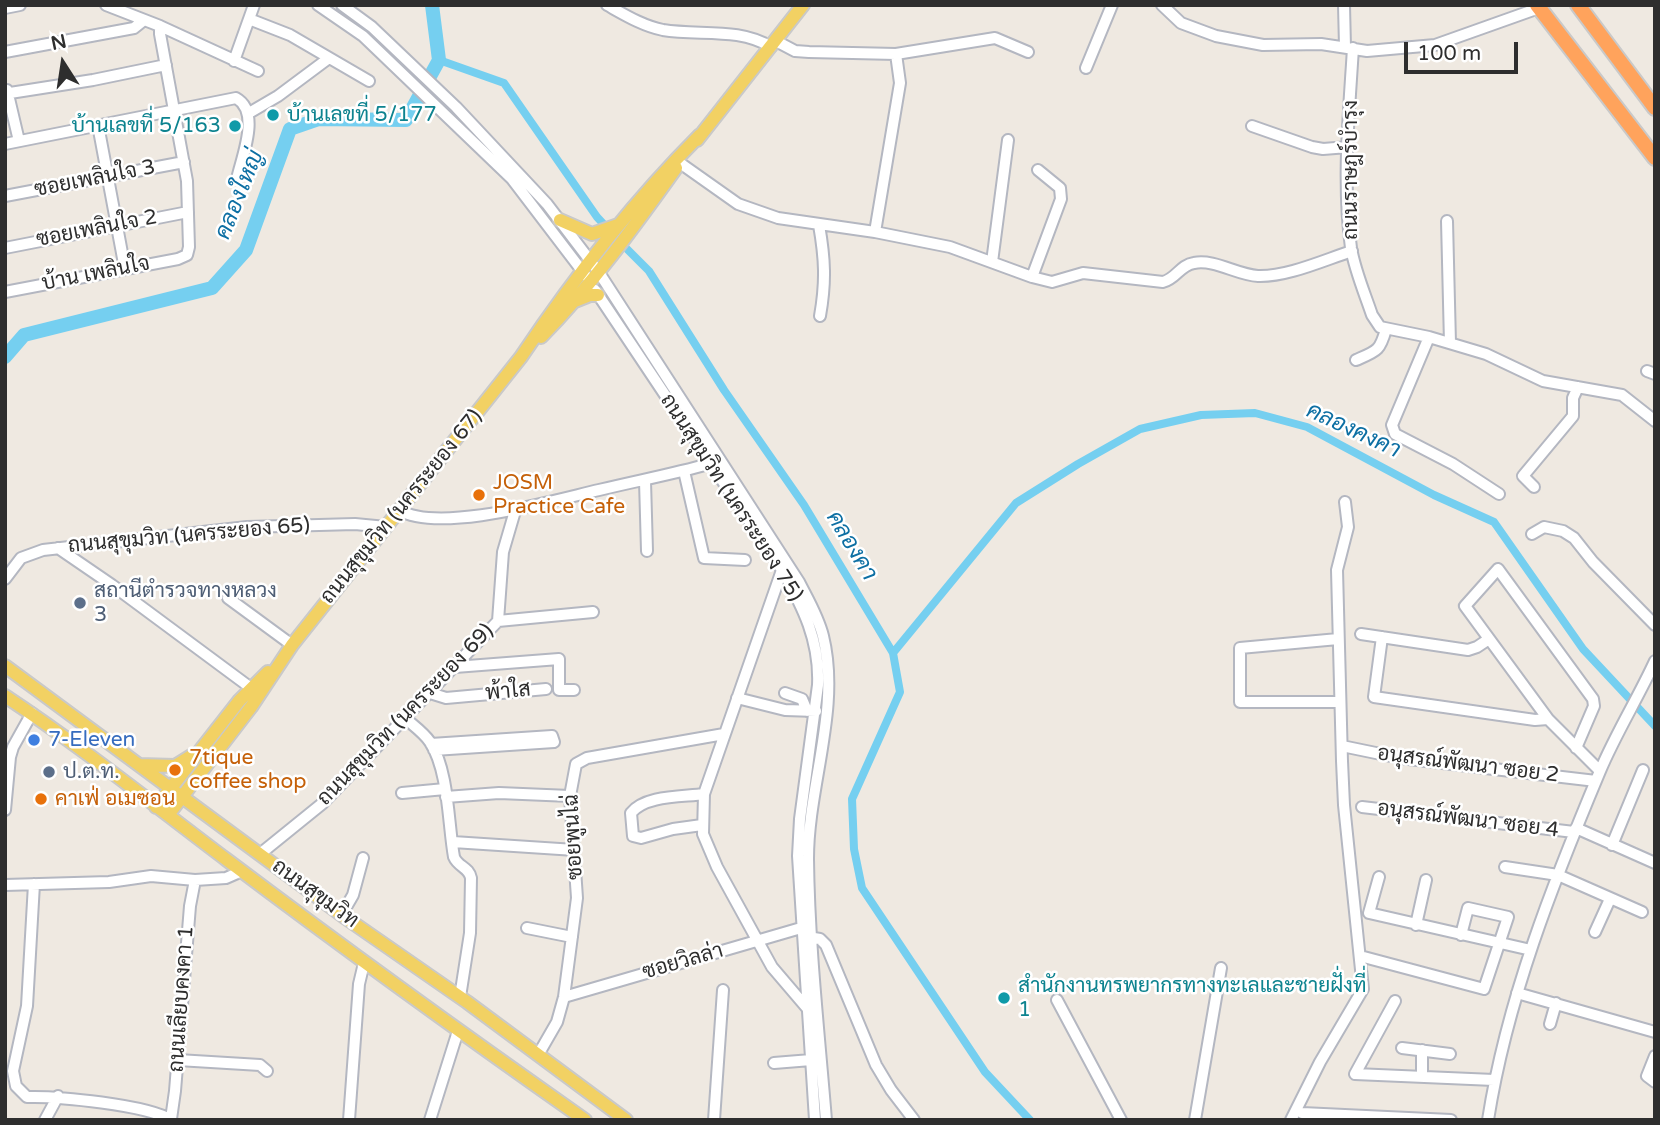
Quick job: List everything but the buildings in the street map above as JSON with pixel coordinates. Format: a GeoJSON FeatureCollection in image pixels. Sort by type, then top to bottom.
{"type":"FeatureCollection","features":[{"type":"Feature","properties":{"kind":"highway"},"geometry":{"type":"LineString","coordinates":[[1578,5],[1655,108]]}},
{"type":"Feature","properties":{"kind":"highway"},"geometry":{"type":"LineString","coordinates":[[1538,7],[1655,158]]}},
{"type":"Feature","properties":{"kind":"main road"},"geometry":{"type":"LineString","coordinates":[[606,252],[680,163],[803,5]]}},
{"type":"Feature","properties":{"kind":"main road"},"geometry":{"type":"LineString","coordinates":[[560,220],[586,233],[597,233],[620,225],[635,215],[653,182],[700,135]]}},
{"type":"Feature","properties":{"kind":"main road"},"geometry":{"type":"LineString","coordinates":[[606,252],[620,225]]}},
{"type":"Feature","properties":{"kind":"main road","name":"ถนนสุขุมวิท (นครระยอง 67)"},"geometry":{"type":"LineString","coordinates":[[168,815],[251,707],[292,645],[521,357],[554,308],[586,277],[606,252]]}},
{"type":"Feature","properties":{"kind":"main road","name":"ถนนสุขุมวิท (นครระยอง 67)"},"geometry":{"type":"LineString","coordinates":[[521,357],[572,303],[586,277]]}},
{"type":"Feature","properties":{"kind":"main road"},"geometry":{"type":"LineString","coordinates":[[572,303],[590,295],[598,295]]}},
{"type":"Feature","properties":{"kind":"main road","name":"ถนนสุขุมวิท (นครระยอง 67)"},"geometry":{"type":"LineString","coordinates":[[156,807],[251,688],[283,657]]}},
{"type":"Feature","properties":{"kind":"main road","name":"ถนนสุขุมวิท"},"geometry":{"type":"LineString","coordinates":[[5,666],[626,1120]]}},
{"type":"Feature","properties":{"kind":"main road","name":"ถนนสุขุมวิท"},"geometry":{"type":"LineString","coordinates":[[5,695],[95,758],[364,963],[584,1120]]}},
{"type":"Feature","properties":{"kind":"main road"},"geometry":{"type":"LineString","coordinates":[[139,765],[175,766],[205,744]]}},
{"type":"Feature","properties":{"kind":"street"},"geometry":{"type":"LineString","coordinates":[[5,8],[20,5]]}},
{"type":"Feature","properties":{"kind":"street"},"geometry":{"type":"LineString","coordinates":[[106,5],[160,26],[258,71]]}},
{"type":"Feature","properties":{"kind":"street"},"geometry":{"type":"LineString","coordinates":[[234,61],[254,5]]}},
{"type":"Feature","properties":{"kind":"street","name":"ถนนสุขุมวิท (นครระยอง 75)"},"geometry":{"type":"LineString","coordinates":[[318,5],[363,36],[516,168],[560,220],[595,266],[799,582],[815,612],[828,665],[808,856],[805,934],[807,1008],[816,1120]]}},
{"type":"Feature","properties":{"kind":"street","name":"ถนนสุขุมวิท (นครระยอง 75)"},"geometry":{"type":"LineString","coordinates":[[342,5],[372,27],[512,179],[586,277],[782,570],[807,615],[819,664],[798,856],[826,1120]]}},
{"type":"Feature","properties":{"kind":"street"},"geometry":{"type":"LineString","coordinates":[[607,5],[650,27],[752,37],[795,51],[896,54],[995,38],[1028,52]]}},
{"type":"Feature","properties":{"kind":"street"},"geometry":{"type":"LineString","coordinates":[[1086,68],[1112,5]]}},
{"type":"Feature","properties":{"kind":"street"},"geometry":{"type":"LineString","coordinates":[[1162,5],[1181,23],[1216,36],[1263,46],[1321,44],[1367,51],[1435,46],[1538,7]]}},
{"type":"Feature","properties":{"kind":"street","name":"ถนนราษฎร์บำรุง"},"geometry":{"type":"LineString","coordinates":[[1344,5],[1349,48],[1348,210],[1352,251],[1372,315],[1380,327],[1386,329]]}},
{"type":"Feature","properties":{"kind":"street"},"geometry":{"type":"LineString","coordinates":[[249,19],[290,35],[369,81]]}},
{"type":"Feature","properties":{"kind":"street"},"geometry":{"type":"LineString","coordinates":[[5,52],[134,28],[144,20]]}},
{"type":"Feature","properties":{"kind":"street"},"geometry":{"type":"LineString","coordinates":[[160,26],[184,162],[188,212]]}},
{"type":"Feature","properties":{"kind":"street"},"geometry":{"type":"LineString","coordinates":[[875,232],[900,83],[896,54]]}},
{"type":"Feature","properties":{"kind":"street"},"geometry":{"type":"LineString","coordinates":[[249,113],[278,96],[329,58]]}},
{"type":"Feature","properties":{"kind":"street"},"geometry":{"type":"LineString","coordinates":[[19,141],[7,91],[93,80],[166,65]]}},
{"type":"Feature","properties":{"kind":"street"},"geometry":{"type":"LineString","coordinates":[[5,144],[231,97],[239,99],[249,113],[237,179]]}},
{"type":"Feature","properties":{"kind":"street"},"geometry":{"type":"LineString","coordinates":[[98,125],[125,269]]}},
{"type":"Feature","properties":{"kind":"street"},"geometry":{"type":"LineString","coordinates":[[1252,127],[1312,147],[1348,147]]}},
{"type":"Feature","properties":{"kind":"street"},"geometry":{"type":"LineString","coordinates":[[992,262],[1008,140]]}},
{"type":"Feature","properties":{"kind":"street","name":"ซอยเพลินใจ 3"},"geometry":{"type":"LineString","coordinates":[[5,196],[184,162]]}},
{"type":"Feature","properties":{"kind":"street"},"geometry":{"type":"LineString","coordinates":[[680,163],[748,209],[778,218],[875,232],[950,247],[1032,277],[1059,281],[1083,273],[1163,282],[1171,279],[1188,264],[1198,262],[1244,274],[1267,276],[1352,251]]}},
{"type":"Feature","properties":{"kind":"street"},"geometry":{"type":"LineString","coordinates":[[1032,277],[1060,199],[1060,188],[1038,170]]}},
{"type":"Feature","properties":{"kind":"street","name":"ซอยเพลินใจ 2"},"geometry":{"type":"LineString","coordinates":[[5,248],[188,212]]}},
{"type":"Feature","properties":{"kind":"street","name":"บ้าน เพลินใจ"},"geometry":{"type":"LineString","coordinates":[[5,292],[187,255],[188,212]]}},
{"type":"Feature","properties":{"kind":"street"},"geometry":{"type":"LineString","coordinates":[[1447,221],[1450,343]]}},
{"type":"Feature","properties":{"kind":"street"},"geometry":{"type":"LineString","coordinates":[[819,225],[826,260],[820,316]]}},
{"type":"Feature","properties":{"kind":"street"},"geometry":{"type":"LineString","coordinates":[[1356,360],[1376,352],[1386,329],[1429,337],[1486,354],[1543,381],[1622,395],[1655,421]]}},
{"type":"Feature","properties":{"kind":"street"},"geometry":{"type":"LineString","coordinates":[[1429,337],[1392,430],[1453,464],[1499,494]]}},
{"type":"Feature","properties":{"kind":"street"},"geometry":{"type":"LineString","coordinates":[[1534,487],[1522,476],[1573,416],[1573,398],[1578,387]]}},
{"type":"Feature","properties":{"kind":"street"},"geometry":{"type":"LineString","coordinates":[[399,510],[408,516],[427,519],[515,511],[709,464]]}},
{"type":"Feature","properties":{"kind":"street"},"geometry":{"type":"LineString","coordinates":[[684,471],[704,558],[746,560]]}},
{"type":"Feature","properties":{"kind":"street"},"geometry":{"type":"LineString","coordinates":[[645,481],[647,551]]}},
{"type":"Feature","properties":{"kind":"street"},"geometry":{"type":"LineString","coordinates":[[1291,1120],[1320,1062],[1360,996],[1363,983],[1344,805],[1340,702],[1337,570],[1348,527],[1345,502]]}},
{"type":"Feature","properties":{"kind":"street","name":"ถนนสุขุมวิท (นครระยอง 69)"},"geometry":{"type":"LineString","coordinates":[[260,853],[323,803],[372,751],[407,719],[498,621],[503,552],[515,511]]}},
{"type":"Feature","properties":{"kind":"street","name":"ถนนสุขุมวิท (นครระยอง 65)"},"geometry":{"type":"LineString","coordinates":[[5,579],[17,561],[24,556],[58,548],[247,527],[355,524],[386,527]]}},
{"type":"Feature","properties":{"kind":"street"},"geometry":{"type":"LineString","coordinates":[[1532,534],[1544,527],[1570,534],[1593,562],[1655,625]]}},
{"type":"Feature","properties":{"kind":"street"},"geometry":{"type":"LineString","coordinates":[[58,548],[251,688]]}},
{"type":"Feature","properties":{"kind":"street"},"geometry":{"type":"LineString","coordinates":[[1576,748],[1594,706],[1593,699],[1497,569],[1465,606],[1548,719],[1598,776]]}},
{"type":"Feature","properties":{"kind":"street"},"geometry":{"type":"LineString","coordinates":[[782,570],[704,794],[702,825],[705,842],[756,941],[772,967],[807,1008]]}},
{"type":"Feature","properties":{"kind":"street"},"geometry":{"type":"LineString","coordinates":[[228,598],[292,645]]}},
{"type":"Feature","properties":{"kind":"street"},"geometry":{"type":"LineString","coordinates":[[498,621],[593,612]]}},
{"type":"Feature","properties":{"kind":"street"},"geometry":{"type":"LineString","coordinates":[[1361,634],[1468,650],[1489,639]]}},
{"type":"Feature","properties":{"kind":"street"},"geometry":{"type":"LineString","coordinates":[[1382,637],[1374,697],[1535,720],[1548,719]]}},
{"type":"Feature","properties":{"kind":"street"},"geometry":{"type":"LineString","coordinates":[[1338,639],[1240,648],[1240,702],[1340,702]]}},
{"type":"Feature","properties":{"kind":"street"},"geometry":{"type":"LineString","coordinates":[[455,667],[559,659],[559,690],[574,690]]}},
{"type":"Feature","properties":{"kind":"street"},"geometry":{"type":"LineString","coordinates":[[1488,1120],[1494,1080],[1517,993],[1558,874],[1598,776],[1655,661]]}},
{"type":"Feature","properties":{"kind":"street","name":"พ้าใส"},"geometry":{"type":"LineString","coordinates":[[430,692],[446,698],[546,689]]}},
{"type":"Feature","properties":{"kind":"street"},"geometry":{"type":"LineString","coordinates":[[785,693],[802,699],[812,711]]}},
{"type":"Feature","properties":{"kind":"street"},"geometry":{"type":"LineString","coordinates":[[737,698],[785,710],[812,711]]}},
{"type":"Feature","properties":{"kind":"street"},"geometry":{"type":"LineString","coordinates":[[5,810],[10,757],[32,713]]}},
{"type":"Feature","properties":{"kind":"street"},"geometry":{"type":"LineString","coordinates":[[407,719],[433,747],[446,793],[456,861],[469,871],[471,878],[470,933],[460,998]]}},
{"type":"Feature","properties":{"kind":"street","name":"ซอยพูนไฉ่"},"geometry":{"type":"LineString","coordinates":[[538,1055],[557,1022],[565,996],[577,898],[570,796],[575,767],[584,759],[723,734]]}},
{"type":"Feature","properties":{"kind":"street"},"geometry":{"type":"LineString","coordinates":[[433,747],[551,736],[554,741],[481,743]]}},
{"type":"Feature","properties":{"kind":"street","name":"อนุสรณ์พัฒนา ซอย 2"},"geometry":{"type":"LineString","coordinates":[[1342,746],[1400,758],[1598,776]]}},
{"type":"Feature","properties":{"kind":"street"},"geometry":{"type":"LineString","coordinates":[[1612,845],[1643,770]]}},
{"type":"Feature","properties":{"kind":"street"},"geometry":{"type":"LineString","coordinates":[[402,793],[570,796]]}},
{"type":"Feature","properties":{"kind":"street"},"geometry":{"type":"LineString","coordinates":[[702,825],[673,829],[641,838],[633,836],[631,813],[636,807],[654,800],[704,794]]}},
{"type":"Feature","properties":{"kind":"street","name":"อนุสรณ์พัฒนา ซอย 4"},"geometry":{"type":"LineString","coordinates":[[1362,807],[1575,830],[1655,863]]}},
{"type":"Feature","properties":{"kind":"street"},"geometry":{"type":"LineString","coordinates":[[453,842],[575,850]]}},
{"type":"Feature","properties":{"kind":"street"},"geometry":{"type":"LineString","coordinates":[[342,914],[353,895],[363,858]]}},
{"type":"Feature","properties":{"kind":"street"},"geometry":{"type":"LineString","coordinates":[[1505,867],[1558,874],[1642,912]]}},
{"type":"Feature","properties":{"kind":"street"},"geometry":{"type":"LineString","coordinates":[[5,885],[109,882],[151,876],[195,880],[226,878],[242,871]]}},
{"type":"Feature","properties":{"kind":"street"},"geometry":{"type":"LineString","coordinates":[[1379,877],[1369,914],[1531,950]]}},
{"type":"Feature","properties":{"kind":"street","name":"ถนนเลียบคงคา 1"},"geometry":{"type":"LineString","coordinates":[[171,1119],[190,906],[195,880]]}},
{"type":"Feature","properties":{"kind":"street"},"geometry":{"type":"LineString","coordinates":[[1416,925],[1426,880]]}},
{"type":"Feature","properties":{"kind":"street"},"geometry":{"type":"LineString","coordinates":[[34,884],[27,1011],[13,1071],[16,1086],[27,1097],[58,1096],[154,1113],[171,1119]]}},
{"type":"Feature","properties":{"kind":"street"},"geometry":{"type":"LineString","coordinates":[[1595,932],[1610,899]]}},
{"type":"Feature","properties":{"kind":"street"},"geometry":{"type":"LineString","coordinates":[[1360,956],[1484,989],[1508,917],[1468,908],[1461,934]]}},
{"type":"Feature","properties":{"kind":"street"},"geometry":{"type":"LineString","coordinates":[[527,928],[572,937]]}},
{"type":"Feature","properties":{"kind":"street"},"geometry":{"type":"LineString","coordinates":[[805,934],[820,939],[826,945],[876,1065],[914,1120]]}},
{"type":"Feature","properties":{"kind":"street","name":"ซอยวิลล่า"},"geometry":{"type":"LineString","coordinates":[[565,996],[756,941],[805,934]]}},
{"type":"Feature","properties":{"kind":"street"},"geometry":{"type":"LineString","coordinates":[[349,1120],[359,984],[364,963]]}},
{"type":"Feature","properties":{"kind":"street"},"geometry":{"type":"LineString","coordinates":[[1195,1120],[1221,968]]}},
{"type":"Feature","properties":{"kind":"street"},"geometry":{"type":"LineString","coordinates":[[714,1120],[723,990]]}},
{"type":"Feature","properties":{"kind":"street"},"geometry":{"type":"LineString","coordinates":[[1517,993],[1655,1031]]}},
{"type":"Feature","properties":{"kind":"street"},"geometry":{"type":"LineString","coordinates":[[1057,1000],[1121,1120]]}},
{"type":"Feature","properties":{"kind":"street"},"geometry":{"type":"LineString","coordinates":[[1395,1001],[1355,1074],[1494,1080]]}},
{"type":"Feature","properties":{"kind":"street"},"geometry":{"type":"LineString","coordinates":[[1550,1024],[1556,1003]]}},
{"type":"Feature","properties":{"kind":"street"},"geometry":{"type":"LineString","coordinates":[[430,1120],[458,1031]]}},
{"type":"Feature","properties":{"kind":"street"},"geometry":{"type":"LineString","coordinates":[[1402,1048],[1450,1054]]}},
{"type":"Feature","properties":{"kind":"street"},"geometry":{"type":"LineString","coordinates":[[1422,1050],[1422,1076]]}},
{"type":"Feature","properties":{"kind":"street"},"geometry":{"type":"LineString","coordinates":[[1655,1055],[1647,1076],[1655,1082]]}},
{"type":"Feature","properties":{"kind":"street"},"geometry":{"type":"LineString","coordinates":[[178,1060],[260,1065],[267,1071]]}},
{"type":"Feature","properties":{"kind":"street"},"geometry":{"type":"LineString","coordinates":[[774,1063],[811,1060]]}},
{"type":"Feature","properties":{"kind":"street"},"geometry":{"type":"LineString","coordinates":[[46,1120],[58,1096]]}},
{"type":"Feature","properties":{"kind":"street"},"geometry":{"type":"LineString","coordinates":[[1302,1113],[1451,1120]]}},
{"type":"Feature","properties":{"kind":"waterway","name":"คลองใหญ่"},"geometry":{"type":"LineString","coordinates":[[5,357],[24,335],[212,288],[246,250],[290,129],[319,119],[406,120],[439,60],[432,5]]}},
{"type":"Feature","properties":{"kind":"waterway","name":"คลองคา"},"geometry":{"type":"LineString","coordinates":[[439,60],[504,83],[597,217],[609,230]]}},
{"type":"Feature","properties":{"kind":"waterway","name":"คลองคา"},"geometry":{"type":"LineString","coordinates":[[620,242],[649,271],[724,390],[804,505],[893,653],[900,692],[852,799],[854,849],[862,888],[985,1072],[1030,1120]]}},
{"type":"Feature","properties":{"kind":"waterway","name":"คลองคงคา"},"geometry":{"type":"LineString","coordinates":[[893,653],[1016,503],[1140,429],[1201,415],[1255,413],[1307,427],[1434,495],[1494,522],[1583,649],[1655,726]]}},
{"type":"Feature","properties":{"kind":"place","name":"บ้านเลขที่ 5/177"},"geometry":{"type":"Point","coordinates":[273,115]}},
{"type":"Feature","properties":{"kind":"place","name":"บ้านเลขที่ 5/163"},"geometry":{"type":"Point","coordinates":[235,126]}},
{"type":"Feature","properties":{"kind":"place","name":"JOSM Practice Cafe"},"geometry":{"type":"Point","coordinates":[479,495]}},
{"type":"Feature","properties":{"kind":"place","name":"สถานีตำรวจทางหลวง 3"},"geometry":{"type":"Point","coordinates":[80,603]}},
{"type":"Feature","properties":{"kind":"place","name":"7-Eleven"},"geometry":{"type":"Point","coordinates":[34,740]}},
{"type":"Feature","properties":{"kind":"place","name":"7tique coffee shop"},"geometry":{"type":"Point","coordinates":[175,770]}},
{"type":"Feature","properties":{"kind":"place","name":"ป.ต.ท."},"geometry":{"type":"Point","coordinates":[49,772]}},
{"type":"Feature","properties":{"kind":"place","name":"คาเฟ่ อเมซอน"},"geometry":{"type":"Point","coordinates":[41,799]}},
{"type":"Feature","properties":{"kind":"place","name":"สำนักงานทรพยากรทางทะเลและชายฝั่งที่ 1"},"geometry":{"type":"Point","coordinates":[1004,998]}}]}
